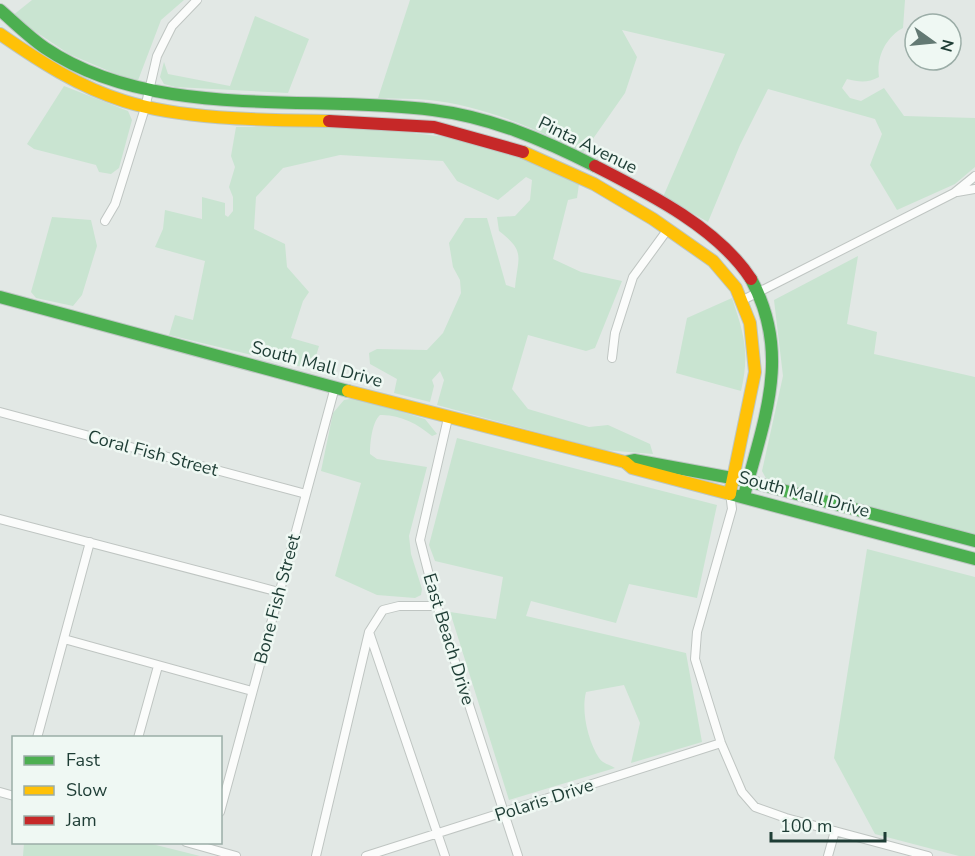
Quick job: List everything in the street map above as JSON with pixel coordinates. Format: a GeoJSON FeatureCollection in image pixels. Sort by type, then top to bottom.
{"type":"FeatureCollection","features":[{"type":"Feature","properties":{"kind":"street"},"geometry":{"type":"LineString","coordinates":[[105,221],[116,204],[145,108],[157,56],[172,26],[197,0]]}},
{"type":"Feature","properties":{"kind":"street","name":"Pinta Avenue"},"geometry":{"type":"LineString","coordinates":[[0,10],[11,22],[69,63],[149,92],[242,100],[434,110],[493,122],[556,145],[629,184],[722,246],[742,267],[757,292],[766,316],[774,357],[773,374],[744,496]]}},
{"type":"Feature","properties":{"kind":"street"},"geometry":{"type":"LineString","coordinates":[[0,34],[11,22]]}},
{"type":"Feature","properties":{"kind":"street","name":"Pinta Avenue"},"geometry":{"type":"LineString","coordinates":[[0,34],[62,77],[145,108],[253,118],[433,127],[490,141],[550,162],[621,199],[668,229],[721,269],[742,300],[754,340],[755,372],[730,493]]}},
{"type":"Feature","properties":{"kind":"street"},"geometry":{"type":"LineString","coordinates":[[433,127],[434,110]]}},
{"type":"Feature","properties":{"kind":"street"},"geometry":{"type":"LineString","coordinates":[[742,300],[954,193],[975,176]]}},
{"type":"Feature","properties":{"kind":"street"},"geometry":{"type":"LineString","coordinates":[[954,193],[975,189]]}},
{"type":"Feature","properties":{"kind":"street"},"geometry":{"type":"LineString","coordinates":[[612,358],[615,333],[633,278],[668,229]]}},
{"type":"Feature","properties":{"kind":"street","name":"South Mall Drive"},"geometry":{"type":"LineString","coordinates":[[0,297],[448,418],[625,462],[645,461],[733,477],[975,541]]}},
{"type":"Feature","properties":{"kind":"street","name":"Bone Fish Street"},"geometry":{"type":"LineString","coordinates":[[222,805],[335,387]]}},
{"type":"Feature","properties":{"kind":"street","name":"Coral Fish Street"},"geometry":{"type":"LineString","coordinates":[[0,412],[306,494]]}},
{"type":"Feature","properties":{"kind":"street","name":"East Beach Drive"},"geometry":{"type":"LineString","coordinates":[[448,418],[420,540],[437,606],[518,856]]}},
{"type":"Feature","properties":{"kind":"street","name":"South Mall Drive"},"geometry":{"type":"LineString","coordinates":[[625,462],[632,468],[824,517],[975,559]]}},
{"type":"Feature","properties":{"kind":"street"},"geometry":{"type":"LineString","coordinates":[[730,493],[732,509],[694,648],[696,662],[721,743],[742,792],[755,807],[928,856]]}},
{"type":"Feature","properties":{"kind":"street"},"geometry":{"type":"LineString","coordinates":[[732,509],[744,496]]}},
{"type":"Feature","properties":{"kind":"street"},"geometry":{"type":"LineString","coordinates":[[824,517],[828,502]]}},
{"type":"Feature","properties":{"kind":"street"},"geometry":{"type":"LineString","coordinates":[[0,521],[90,542],[279,592]]}},
{"type":"Feature","properties":{"kind":"street"},"geometry":{"type":"LineString","coordinates":[[38,736],[90,542]]}},
{"type":"Feature","properties":{"kind":"street"},"geometry":{"type":"LineString","coordinates":[[316,856],[369,632],[383,610],[399,606],[437,606]]}},
{"type":"Feature","properties":{"kind":"street"},"geometry":{"type":"LineString","coordinates":[[369,632],[445,856]]}},
{"type":"Feature","properties":{"kind":"street"},"geometry":{"type":"LineString","coordinates":[[64,639],[252,691]]}},
{"type":"Feature","properties":{"kind":"street"},"geometry":{"type":"LineString","coordinates":[[139,736],[158,666]]}},
{"type":"Feature","properties":{"kind":"street","name":"Polaris Drive"},"geometry":{"type":"LineString","coordinates":[[369,856],[721,743]]}},
{"type":"Feature","properties":{"kind":"street"},"geometry":{"type":"LineString","coordinates":[[828,856],[835,831]]}},
{"type":"Feature","properties":{"kind":"street"},"geometry":{"type":"LineString","coordinates":[[195,844],[212,846],[236,856]]}},
{"type":"Feature","properties":{"kind":"green space"},"geometry":{"type":"Polygon","coordinates":[[[32,0],[184,0],[161,20],[137,83],[69,54],[12,16],[32,0]]]}},
{"type":"Feature","properties":{"kind":"green space"},"geometry":{"type":"Polygon","coordinates":[[[410,0],[905,0],[903,28],[887,42],[884,48],[879,62],[879,77],[863,81],[847,79],[842,88],[850,98],[861,101],[884,88],[904,116],[975,118],[975,167],[955,184],[897,210],[870,165],[882,134],[875,119],[768,89],[740,145],[708,222],[663,197],[725,54],[622,30],[637,57],[625,93],[583,153],[509,119],[468,107],[429,100],[378,98],[410,0]]]}},
{"type":"Feature","properties":{"kind":"green space"},"geometry":{"type":"Polygon","coordinates":[[[255,16],[309,39],[288,93],[175,87],[164,84],[160,77],[164,62],[168,74],[230,86],[255,16]]]}},
{"type":"Feature","properties":{"kind":"green space"},"geometry":{"type":"Polygon","coordinates":[[[64,86],[128,111],[132,120],[119,168],[111,174],[99,172],[96,165],[34,149],[27,144],[64,86]]]}},
{"type":"Feature","properties":{"kind":"green space"},"geometry":{"type":"Polygon","coordinates":[[[355,126],[454,138],[524,156],[579,184],[577,198],[568,200],[553,259],[581,272],[622,281],[595,348],[586,351],[528,335],[512,389],[528,409],[589,427],[608,425],[650,444],[653,454],[604,450],[437,405],[444,380],[440,371],[432,380],[434,386],[430,402],[394,393],[397,379],[370,364],[369,353],[377,349],[427,350],[443,333],[461,293],[460,280],[453,267],[449,243],[465,218],[487,218],[506,285],[515,288],[517,250],[499,231],[497,217],[515,216],[530,200],[532,180],[526,177],[498,200],[457,181],[443,161],[340,155],[283,168],[256,197],[254,229],[285,244],[287,267],[309,292],[303,301],[291,338],[319,346],[314,363],[306,368],[169,335],[175,315],[193,320],[205,261],[155,247],[163,229],[165,210],[202,219],[202,197],[225,203],[225,215],[228,217],[233,211],[233,197],[229,187],[235,167],[231,156],[236,127],[355,126]]]}},
{"type":"Feature","properties":{"kind":"green space"},"geometry":{"type":"Polygon","coordinates":[[[52,217],[91,220],[97,246],[82,295],[73,306],[36,298],[31,292],[52,217]]]}},
{"type":"Feature","properties":{"kind":"green space"},"geometry":{"type":"Polygon","coordinates":[[[858,256],[847,324],[877,332],[874,354],[975,377],[975,537],[768,482],[762,471],[783,376],[774,300],[858,256]]]}},
{"type":"Feature","properties":{"kind":"green space"},"geometry":{"type":"Polygon","coordinates":[[[732,298],[740,322],[745,354],[741,391],[676,373],[687,318],[732,298]]]}},
{"type":"Feature","properties":{"kind":"green space"},"geometry":{"type":"Polygon","coordinates":[[[356,398],[425,419],[437,434],[432,436],[401,418],[380,415],[375,422],[371,439],[370,454],[377,459],[427,467],[409,536],[411,554],[422,589],[421,595],[415,598],[377,595],[335,576],[361,483],[321,471],[333,413],[344,400],[356,398]]]}},
{"type":"Feature","properties":{"kind":"green space"},"geometry":{"type":"Polygon","coordinates":[[[457,438],[717,505],[697,598],[629,584],[616,623],[531,601],[526,616],[686,653],[702,742],[631,763],[640,723],[624,685],[586,692],[585,717],[595,751],[600,760],[615,768],[509,800],[450,612],[496,619],[503,577],[435,561],[429,545],[457,438]]]}},
{"type":"Feature","properties":{"kind":"green space"},"geometry":{"type":"Polygon","coordinates":[[[867,549],[975,577],[975,856],[959,856],[875,834],[834,758],[867,549]]]}},
{"type":"Feature","properties":{"kind":"green space"},"geometry":{"type":"Polygon","coordinates":[[[24,844],[152,844],[200,856],[23,856],[24,844]]]}},
{"type":"Feature","properties":{"kind":"traffic: fast"},"geometry":{"type":"LineString","coordinates":[[0,10],[45,48],[88,71],[134,86],[183,95],[233,100],[385,106],[454,113],[516,131],[595,166]]}},
{"type":"Feature","properties":{"kind":"traffic: fast"},"geometry":{"type":"LineString","coordinates":[[744,496],[766,413],[772,360],[770,334],[763,307],[751,279]]}},
{"type":"Feature","properties":{"kind":"traffic: fast"},"geometry":{"type":"LineString","coordinates":[[0,297],[348,391]]}},
{"type":"Feature","properties":{"kind":"traffic: fast"},"geometry":{"type":"LineString","coordinates":[[625,462],[634,460],[748,481],[975,541]]}},
{"type":"Feature","properties":{"kind":"traffic: fast"},"geometry":{"type":"LineString","coordinates":[[730,494],[975,559]]}},
{"type":"Feature","properties":{"kind":"traffic: slow"},"geometry":{"type":"LineString","coordinates":[[0,34],[75,81],[124,101],[172,112],[225,118],[329,121]]}},
{"type":"Feature","properties":{"kind":"traffic: slow"},"geometry":{"type":"LineString","coordinates":[[523,152],[594,184],[653,219],[713,261],[736,288],[750,323],[755,372],[730,493]]}},
{"type":"Feature","properties":{"kind":"traffic: slow"},"geometry":{"type":"LineString","coordinates":[[348,391],[625,462],[632,468],[730,494]]}},
{"type":"Feature","properties":{"kind":"traffic: jam"},"geometry":{"type":"LineString","coordinates":[[329,121],[434,127],[523,152]]}},
{"type":"Feature","properties":{"kind":"traffic: jam"},"geometry":{"type":"LineString","coordinates":[[595,166],[659,200],[701,228],[737,261],[751,279]]}}]}
